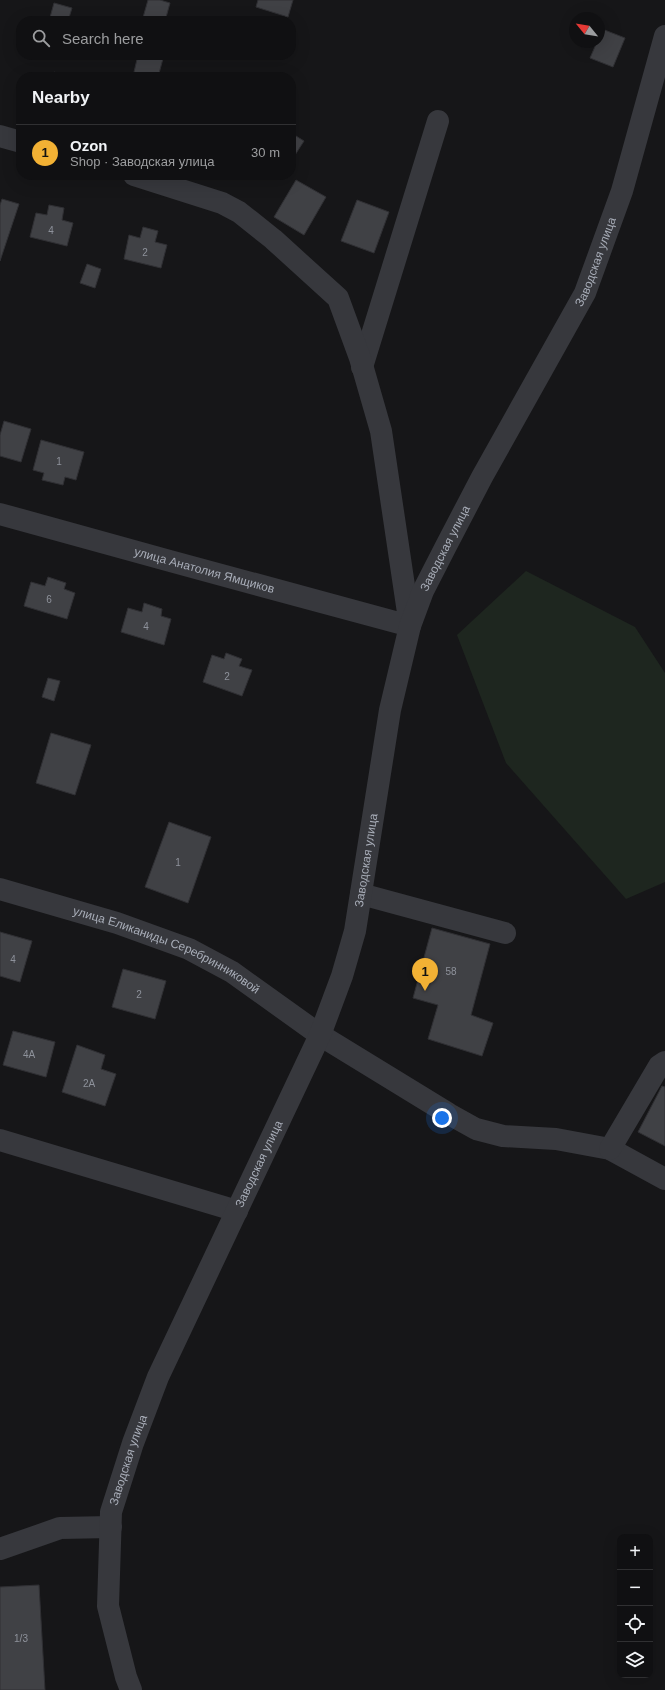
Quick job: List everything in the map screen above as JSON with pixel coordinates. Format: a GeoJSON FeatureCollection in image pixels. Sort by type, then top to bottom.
{"type":"FeatureCollection","features":[{"type":"Feature","properties":{"kind":"street","name":"Заводская улица"},"geometry":{"type":"LineString","coordinates":[[131,1690],[126,1677],[108,1606],[111,1512],[133,1443],[158,1377],[320,1035],[333,1002],[350,946],[361,894],[390,710],[410,626],[423,591],[444,548],[585,293],[611,216],[622,191],[665,36]]}},
{"type":"Feature","properties":{"kind":"street"},"geometry":{"type":"LineString","coordinates":[[362,367],[438,121]]}},
{"type":"Feature","properties":{"kind":"street"},"geometry":{"type":"LineString","coordinates":[[0,136],[16,141]]}},
{"type":"Feature","properties":{"kind":"street"},"geometry":{"type":"LineString","coordinates":[[150,180],[222,203],[238,212],[273,239],[338,298],[362,367],[381,432],[410,626]]}},
{"type":"Feature","properties":{"kind":"street","name":"улица Анатолия Ямщиков"},"geometry":{"type":"LineString","coordinates":[[0,514],[410,626]]}},
{"type":"Feature","properties":{"kind":"street","name":"улица Еликаниды Серебринниковой"},"geometry":{"type":"LineString","coordinates":[[0,889],[117,923],[190,949],[216,962],[320,1035],[476,1129],[503,1136],[556,1140],[610,1149],[665,1179]]}},
{"type":"Feature","properties":{"kind":"street"},"geometry":{"type":"LineString","coordinates":[[361,894],[505,933]]}},
{"type":"Feature","properties":{"kind":"street"},"geometry":{"type":"LineString","coordinates":[[610,1149],[659,1066],[665,1062]]}},
{"type":"Feature","properties":{"kind":"street"},"geometry":{"type":"LineString","coordinates":[[0,1140],[237,1211]]}},
{"type":"Feature","properties":{"kind":"street"},"geometry":{"type":"LineString","coordinates":[[0,1549],[60,1528],[111,1527]]}},
{"type":"Feature","properties":{"kind":"shaded area"},"geometry":{"type":"Polygon","coordinates":[[[526,571],[635,627],[665,673],[665,882],[626,899],[506,763],[457,635],[526,571]]]}},
{"type":"Feature","properties":{"kind":"building"},"geometry":{"type":"Polygon","coordinates":[[[148,0],[160,0],[170,3],[166,16],[143,16],[148,0]]]}},
{"type":"Feature","properties":{"kind":"building"},"geometry":{"type":"Polygon","coordinates":[[[258,0],[293,0],[288,16],[256,7],[258,0]]]}},
{"type":"Feature","properties":{"kind":"building"},"geometry":{"type":"Polygon","coordinates":[[[54,3],[72,8],[70,16],[50,16],[54,3]]]}},
{"type":"Feature","properties":{"kind":"building"},"geometry":{"type":"Polygon","coordinates":[[[605,30],[625,38],[613,67],[590,58],[594,48],[605,48],[605,30]]]}},
{"type":"Feature","properties":{"kind":"building"},"geometry":{"type":"Polygon","coordinates":[[[137,60],[163,60],[159,72],[134,72],[137,60]]]}},
{"type":"Feature","properties":{"kind":"building"},"geometry":{"type":"Polygon","coordinates":[[[296,136],[304,141],[296,153],[296,136]]]}},
{"type":"Feature","properties":{"kind":"building"},"geometry":{"type":"Polygon","coordinates":[[[296,180],[326,197],[304,235],[274,217],[296,180]]]}},
{"type":"Feature","properties":{"kind":"building"},"geometry":{"type":"Polygon","coordinates":[[[2,199],[19,204],[0,261],[0,205],[2,199]]]}},
{"type":"Feature","properties":{"kind":"building"},"geometry":{"type":"Polygon","coordinates":[[[357,200],[389,212],[374,253],[341,241],[357,200]]]}},
{"type":"Feature","properties":{"kind":"building"},"geometry":{"type":"Polygon","coordinates":[[[49,205],[64,208],[62,220],[73,223],[67,246],[30,237],[36,213],[47,215],[49,205]]]}},
{"type":"Feature","properties":{"kind":"building"},"geometry":{"type":"Polygon","coordinates":[[[143,227],[158,231],[155,242],[167,245],[161,268],[124,259],[129,235],[140,238],[143,227]]]}},
{"type":"Feature","properties":{"kind":"building"},"geometry":{"type":"Polygon","coordinates":[[[87,264],[101,269],[95,288],[80,283],[87,264]]]}},
{"type":"Feature","properties":{"kind":"building"},"geometry":{"type":"Polygon","coordinates":[[[4,421],[31,429],[21,462],[0,456],[0,435],[4,421]]]}},
{"type":"Feature","properties":{"kind":"building"},"geometry":{"type":"Polygon","coordinates":[[[41,440],[84,452],[76,480],[65,477],[63,485],[42,480],[44,473],[33,470],[41,440]]]}},
{"type":"Feature","properties":{"kind":"building"},"geometry":{"type":"Polygon","coordinates":[[[48,577],[66,583],[64,589],[75,593],[67,619],[24,606],[31,582],[45,586],[48,577]]]}},
{"type":"Feature","properties":{"kind":"building"},"geometry":{"type":"Polygon","coordinates":[[[144,603],[162,609],[161,616],[171,619],[164,645],[121,632],[128,608],[142,612],[144,603]]]}},
{"type":"Feature","properties":{"kind":"building"},"geometry":{"type":"Polygon","coordinates":[[[226,653],[242,659],[239,666],[252,670],[242,696],[203,682],[212,655],[224,659],[226,653]]]}},
{"type":"Feature","properties":{"kind":"building"},"geometry":{"type":"Polygon","coordinates":[[[48,678],[60,681],[54,701],[42,697],[48,678]]]}},
{"type":"Feature","properties":{"kind":"building"},"geometry":{"type":"Polygon","coordinates":[[[51,733],[91,745],[75,795],[36,783],[51,733]]]}},
{"type":"Feature","properties":{"kind":"building"},"geometry":{"type":"Polygon","coordinates":[[[169,822],[211,837],[188,903],[145,887],[169,822]]]}},
{"type":"Feature","properties":{"kind":"building"},"geometry":{"type":"Polygon","coordinates":[[[432,928],[490,944],[471,1015],[493,1023],[482,1056],[428,1039],[438,1005],[413,998],[432,928]]]}},
{"type":"Feature","properties":{"kind":"building"},"geometry":{"type":"Polygon","coordinates":[[[0,932],[32,941],[20,982],[0,976],[0,932]]]}},
{"type":"Feature","properties":{"kind":"building"},"geometry":{"type":"Polygon","coordinates":[[[123,969],[166,981],[155,1019],[112,1007],[123,969]]]}},
{"type":"Feature","properties":{"kind":"building"},"geometry":{"type":"Polygon","coordinates":[[[13,1031],[55,1042],[46,1077],[3,1065],[13,1031]]]}},
{"type":"Feature","properties":{"kind":"building"},"geometry":{"type":"Polygon","coordinates":[[[77,1045],[105,1055],[101,1069],[116,1074],[105,1106],[62,1092],[77,1045]]]}},
{"type":"Feature","properties":{"kind":"building"},"geometry":{"type":"Polygon","coordinates":[[[662,1086],[665,1087],[665,1146],[638,1132],[662,1086]]]}},
{"type":"Feature","properties":{"kind":"building"},"geometry":{"type":"Polygon","coordinates":[[[39,1585],[45,1690],[0,1690],[0,1587],[39,1585]]]}},
{"type":"Feature","properties":{"kind":"place","name":"Ozon"},"geometry":{"type":"Point","coordinates":[425,991]}}]}
